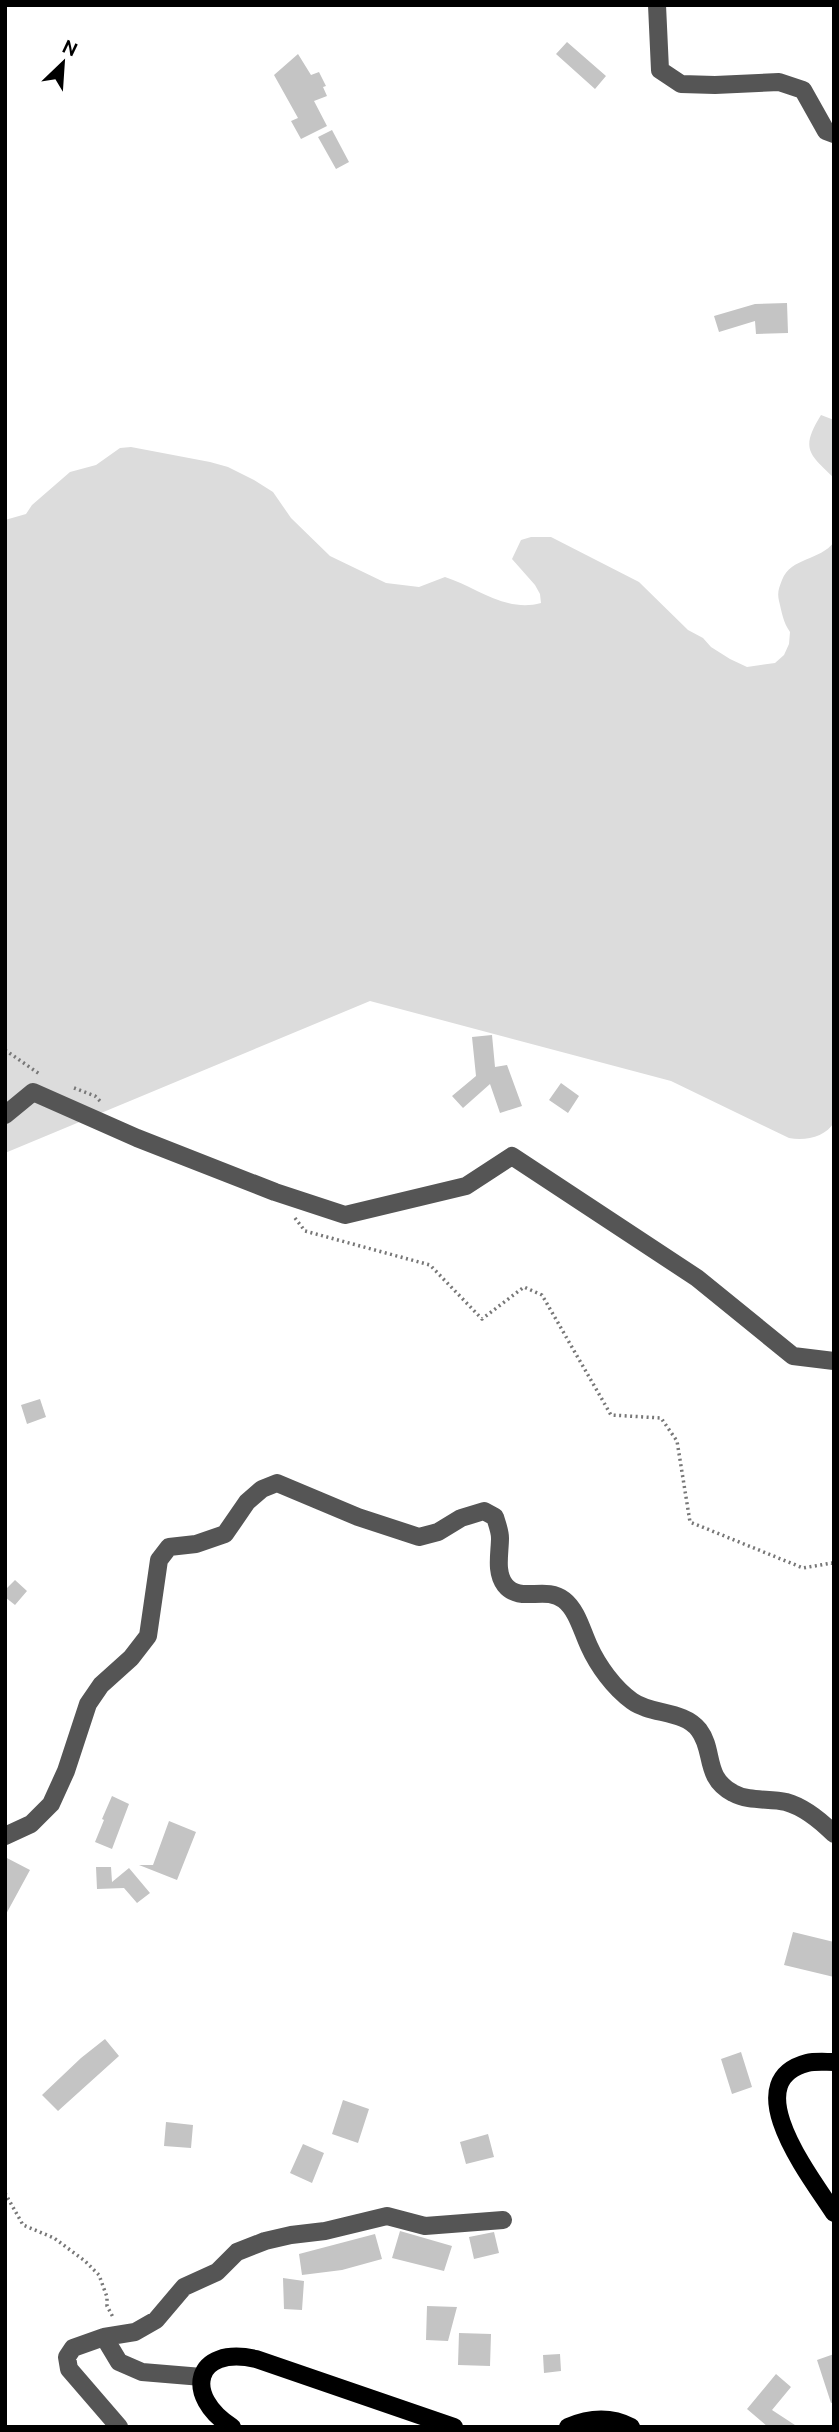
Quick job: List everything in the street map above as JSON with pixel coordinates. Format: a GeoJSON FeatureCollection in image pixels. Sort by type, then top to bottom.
{"type":"FeatureCollection","features":[{"type":"Feature","properties":{"kind":"main road"},"geometry":{"type":"LineString","coordinates":[[834,2062],[808,2063],[792,2069],[776,2089],[776,2105],[793,2151],[834,2213]]}},
{"type":"Feature","properties":{"kind":"main road"},"geometry":{"type":"LineString","coordinates":[[232,2427],[215,2415],[206,2403],[201,2392],[202,2378],[207,2367],[216,2360],[238,2355],[269,2363],[454,2427]]}},
{"type":"Feature","properties":{"kind":"main road"},"geometry":{"type":"LineString","coordinates":[[568,2427],[599,2419],[612,2420],[631,2427]]}},
{"type":"Feature","properties":{"kind":"street"},"geometry":{"type":"LineString","coordinates":[[657,5],[660,70],[681,83],[715,85],[779,82],[803,90],[827,131],[834,134]]}},
{"type":"Feature","properties":{"kind":"street"},"geometry":{"type":"LineString","coordinates":[[5,1115],[33,1092],[137,1138],[275,1192],[345,1215],[466,1186],[512,1156],[697,1278],[793,1356],[834,1361]]}},
{"type":"Feature","properties":{"kind":"street"},"geometry":{"type":"LineString","coordinates":[[5,1836],[31,1824],[51,1804],[66,1771],[88,1704],[101,1685],[131,1658],[148,1636],[154,1601],[151,1599],[159,1560],[169,1547],[195,1544],[225,1534],[247,1502],[262,1489],[278,1483],[358,1517],[419,1537],[438,1532],[461,1518],[484,1511],[495,1517],[500,1535],[499,1567],[502,1582],[511,1591],[524,1595],[549,1592],[565,1600],[590,1649],[613,1682],[632,1702],[657,1712],[682,1717],[697,1727],[705,1740],[712,1772],[733,1793],[786,1802],[808,1812],[834,1834]]}},
{"type":"Feature","properties":{"kind":"street"},"geometry":{"type":"LineString","coordinates":[[119,2427],[69,2369],[67,2357],[73,2348],[104,2337],[135,2332],[156,2320],[184,2287],[217,2272],[237,2252],[265,2241],[325,2231],[387,2216],[425,2226],[503,2220]]}},
{"type":"Feature","properties":{"kind":"street"},"geometry":{"type":"LineString","coordinates":[[104,2337],[119,2362],[142,2372],[202,2378]]}},
{"type":"Feature","properties":{"kind":"path"},"geometry":{"type":"LineString","coordinates":[[275,1192],[305,1231],[430,1265],[482,1319],[524,1287],[542,1294],[611,1415],[661,1418],[677,1441],[690,1522],[803,1568],[832,1563],[834,1566]]}},
{"type":"Feature","properties":{"kind":"path"},"geometry":{"type":"LineString","coordinates":[[5,2193],[23,2225],[54,2238],[99,2274],[107,2297],[107,2306],[116,2322],[104,2337]]}},
{"type":"Feature","properties":{"kind":"shaded area"},"geometry":{"type":"Polygon","coordinates":[[[821,415],[834,420],[834,478],[818,463],[810,450],[811,436],[821,415]]]}},
{"type":"Feature","properties":{"kind":"shaded area"},"geometry":{"type":"Polygon","coordinates":[[[131,447],[210,462],[228,467],[254,480],[273,492],[291,518],[330,556],[386,583],[419,587],[445,577],[503,602],[516,605],[541,603],[535,585],[512,559],[521,540],[551,537],[639,582],[688,630],[730,659],[747,667],[775,663],[784,655],[790,632],[778,598],[782,580],[792,567],[821,553],[834,542],[834,1122],[830,1127],[815,1137],[789,1138],[671,1081],[370,1001],[5,1153],[5,520],[26,514],[32,505],[70,472],[96,465],[120,448],[131,447]]]}},
{"type":"Feature","properties":{"kind":"building"},"geometry":{"type":"Polygon","coordinates":[[[567,42],[606,76],[595,89],[556,54],[567,42]]]}},
{"type":"Feature","properties":{"kind":"building"},"geometry":{"type":"Polygon","coordinates":[[[298,54],[311,75],[319,72],[326,86],[323,87],[327,96],[314,101],[327,126],[301,139],[291,121],[298,118],[274,75],[298,54]]]}},
{"type":"Feature","properties":{"kind":"building"},"geometry":{"type":"Polygon","coordinates":[[[332,130],[349,162],[336,169],[318,137],[332,130]]]}},
{"type":"Feature","properties":{"kind":"building"},"geometry":{"type":"Polygon","coordinates":[[[787,303],[788,333],[756,334],[755,321],[719,332],[714,316],[755,304],[787,303]]]}},
{"type":"Feature","properties":{"kind":"building"},"geometry":{"type":"Polygon","coordinates":[[[492,1035],[495,1067],[507,1065],[522,1106],[500,1113],[490,1084],[463,1108],[452,1096],[476,1076],[472,1037],[492,1035]]]}},
{"type":"Feature","properties":{"kind":"building"},"geometry":{"type":"Polygon","coordinates":[[[561,1083],[579,1096],[568,1113],[549,1100],[561,1083]]]}},
{"type":"Feature","properties":{"kind":"building"},"geometry":{"type":"Polygon","coordinates":[[[40,1399],[46,1417],[27,1424],[21,1405],[40,1399]]]}},
{"type":"Feature","properties":{"kind":"building"},"geometry":{"type":"Polygon","coordinates":[[[15,1580],[27,1591],[15,1605],[5,1597],[5,1590],[15,1580]]]}},
{"type":"Feature","properties":{"kind":"building"},"geometry":{"type":"Polygon","coordinates":[[[112,1796],[129,1804],[112,1849],[95,1842],[112,1796]]]}},
{"type":"Feature","properties":{"kind":"building"},"geometry":{"type":"Polygon","coordinates":[[[169,1821],[196,1832],[177,1880],[139,1865],[153,1865],[169,1821]]]}},
{"type":"Feature","properties":{"kind":"building"},"geometry":{"type":"Polygon","coordinates":[[[5,1857],[30,1870],[5,1916],[5,1857]]]}},
{"type":"Feature","properties":{"kind":"building"},"geometry":{"type":"Polygon","coordinates":[[[96,1867],[111,1867],[112,1882],[129,1868],[150,1893],[137,1903],[124,1888],[97,1889],[96,1867]]]}},
{"type":"Feature","properties":{"kind":"building"},"geometry":{"type":"Polygon","coordinates":[[[793,1932],[834,1942],[834,1977],[784,1965],[793,1932]]]}},
{"type":"Feature","properties":{"kind":"building"},"geometry":{"type":"Polygon","coordinates":[[[105,2039],[119,2056],[58,2111],[42,2095],[105,2039]]]}},
{"type":"Feature","properties":{"kind":"building"},"geometry":{"type":"Polygon","coordinates":[[[741,2052],[752,2087],[732,2094],[721,2059],[741,2052]]]}},
{"type":"Feature","properties":{"kind":"building"},"geometry":{"type":"Polygon","coordinates":[[[343,2100],[369,2109],[358,2143],[332,2134],[343,2100]]]}},
{"type":"Feature","properties":{"kind":"building"},"geometry":{"type":"Polygon","coordinates":[[[166,2122],[193,2125],[191,2148],[164,2146],[166,2122]]]}},
{"type":"Feature","properties":{"kind":"building"},"geometry":{"type":"Polygon","coordinates":[[[488,2134],[494,2157],[466,2164],[460,2142],[488,2134]]]}},
{"type":"Feature","properties":{"kind":"building"},"geometry":{"type":"Polygon","coordinates":[[[303,2144],[324,2153],[312,2183],[290,2173],[303,2144]]]}},
{"type":"Feature","properties":{"kind":"building"},"geometry":{"type":"Polygon","coordinates":[[[400,2231],[452,2246],[444,2271],[392,2258],[400,2231]]]}},
{"type":"Feature","properties":{"kind":"building"},"geometry":{"type":"Polygon","coordinates":[[[494,2232],[499,2253],[474,2259],[469,2237],[494,2232]]]}},
{"type":"Feature","properties":{"kind":"building"},"geometry":{"type":"Polygon","coordinates":[[[375,2234],[382,2259],[342,2270],[302,2275],[299,2254],[375,2234]]]}},
{"type":"Feature","properties":{"kind":"building"},"geometry":{"type":"Polygon","coordinates":[[[283,2278],[304,2281],[302,2310],[284,2309],[283,2278]]]}},
{"type":"Feature","properties":{"kind":"building"},"geometry":{"type":"Polygon","coordinates":[[[427,2306],[457,2307],[448,2341],[426,2340],[427,2306]]]}},
{"type":"Feature","properties":{"kind":"building"},"geometry":{"type":"Polygon","coordinates":[[[459,2333],[491,2334],[490,2366],[458,2365],[459,2333]]]}},
{"type":"Feature","properties":{"kind":"building"},"geometry":{"type":"Polygon","coordinates":[[[560,2354],[561,2371],[544,2373],[543,2355],[560,2354]]]}},
{"type":"Feature","properties":{"kind":"building"},"geometry":{"type":"Polygon","coordinates":[[[834,2354],[834,2402],[831,2403],[817,2360],[834,2354]]]}},
{"type":"Feature","properties":{"kind":"building"},"geometry":{"type":"Polygon","coordinates":[[[776,2374],[791,2387],[772,2410],[798,2427],[768,2427],[747,2409],[776,2374]]]}}]}
